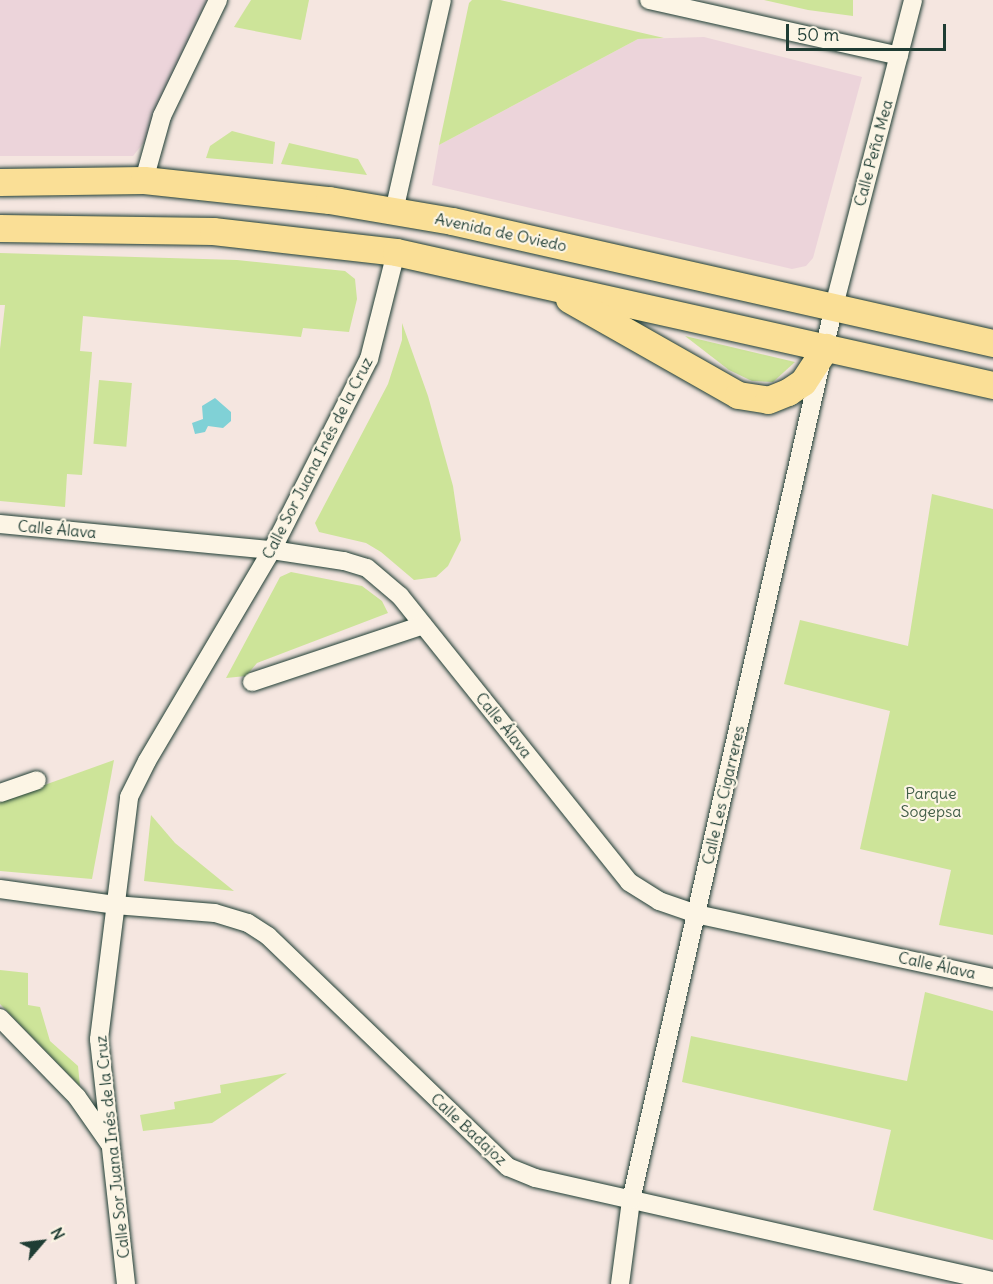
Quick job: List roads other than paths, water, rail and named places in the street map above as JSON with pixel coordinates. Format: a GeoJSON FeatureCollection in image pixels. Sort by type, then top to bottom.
{"type":"FeatureCollection","features":[{"type":"Feature","properties":{"kind":"main road","name":"Avenida de Oviedo"},"geometry":{"type":"LineString","coordinates":[[0,182],[144,180],[329,200],[394,211],[834,306],[993,343]]}},
{"type":"Feature","properties":{"kind":"main road"},"geometry":{"type":"LineString","coordinates":[[0,228],[213,231],[396,252],[993,385]]}},
{"type":"Feature","properties":{"kind":"main road"},"geometry":{"type":"LineString","coordinates":[[542,284],[738,395],[768,400],[788,392],[803,381],[826,346]]}},
{"type":"Feature","properties":{"kind":"street"},"geometry":{"type":"LineString","coordinates":[[144,180],[162,116],[218,0]]}},
{"type":"Feature","properties":{"kind":"street"},"geometry":{"type":"LineString","coordinates":[[394,211],[442,0]]}},
{"type":"Feature","properties":{"kind":"street"},"geometry":{"type":"LineString","coordinates":[[649,0],[899,56]]}},
{"type":"Feature","properties":{"kind":"street","name":"Calle Peña Mea"},"geometry":{"type":"LineString","coordinates":[[834,306],[913,0]]}},
{"type":"Feature","properties":{"kind":"street","name":"Calle Sor Juana Inés de la Cruz"},"geometry":{"type":"LineString","coordinates":[[126,1284],[99,1039],[129,796],[210,653],[272,550],[369,358],[396,252]]}},
{"type":"Feature","properties":{"kind":"street","name":"Calle Les Cigarreres"},"geometry":{"type":"LineString","coordinates":[[620,1284],[631,1200],[834,306]]}},
{"type":"Feature","properties":{"kind":"street","name":"Calle Álava"},"geometry":{"type":"LineString","coordinates":[[0,524],[272,550],[344,561],[367,568],[400,596],[629,882],[658,901],[696,914],[993,978]]}},
{"type":"Feature","properties":{"kind":"street"},"geometry":{"type":"LineString","coordinates":[[252,682],[423,625]]}},
{"type":"Feature","properties":{"kind":"street"},"geometry":{"type":"LineString","coordinates":[[0,793],[38,780]]}},
{"type":"Feature","properties":{"kind":"street","name":"Calle Badajoz"},"geometry":{"type":"LineString","coordinates":[[0,889],[115,905],[215,913],[248,923],[268,936],[508,1167],[535,1178],[993,1281]]}},
{"type":"Feature","properties":{"kind":"street"},"geometry":{"type":"LineString","coordinates":[[0,1018],[78,1097],[111,1147]]}},
{"type":"Feature","properties":{"kind":"water"},"geometry":{"type":"Polygon","coordinates":[[[215,398],[231,412],[231,421],[223,428],[208,426],[205,432],[195,434],[192,423],[203,419],[202,406],[215,398]]]}},
{"type":"Feature","properties":{"kind":"park label","name":"Parque Sogepsa"},"geometry":{"type":"Point","coordinates":[931,802]}}]}
